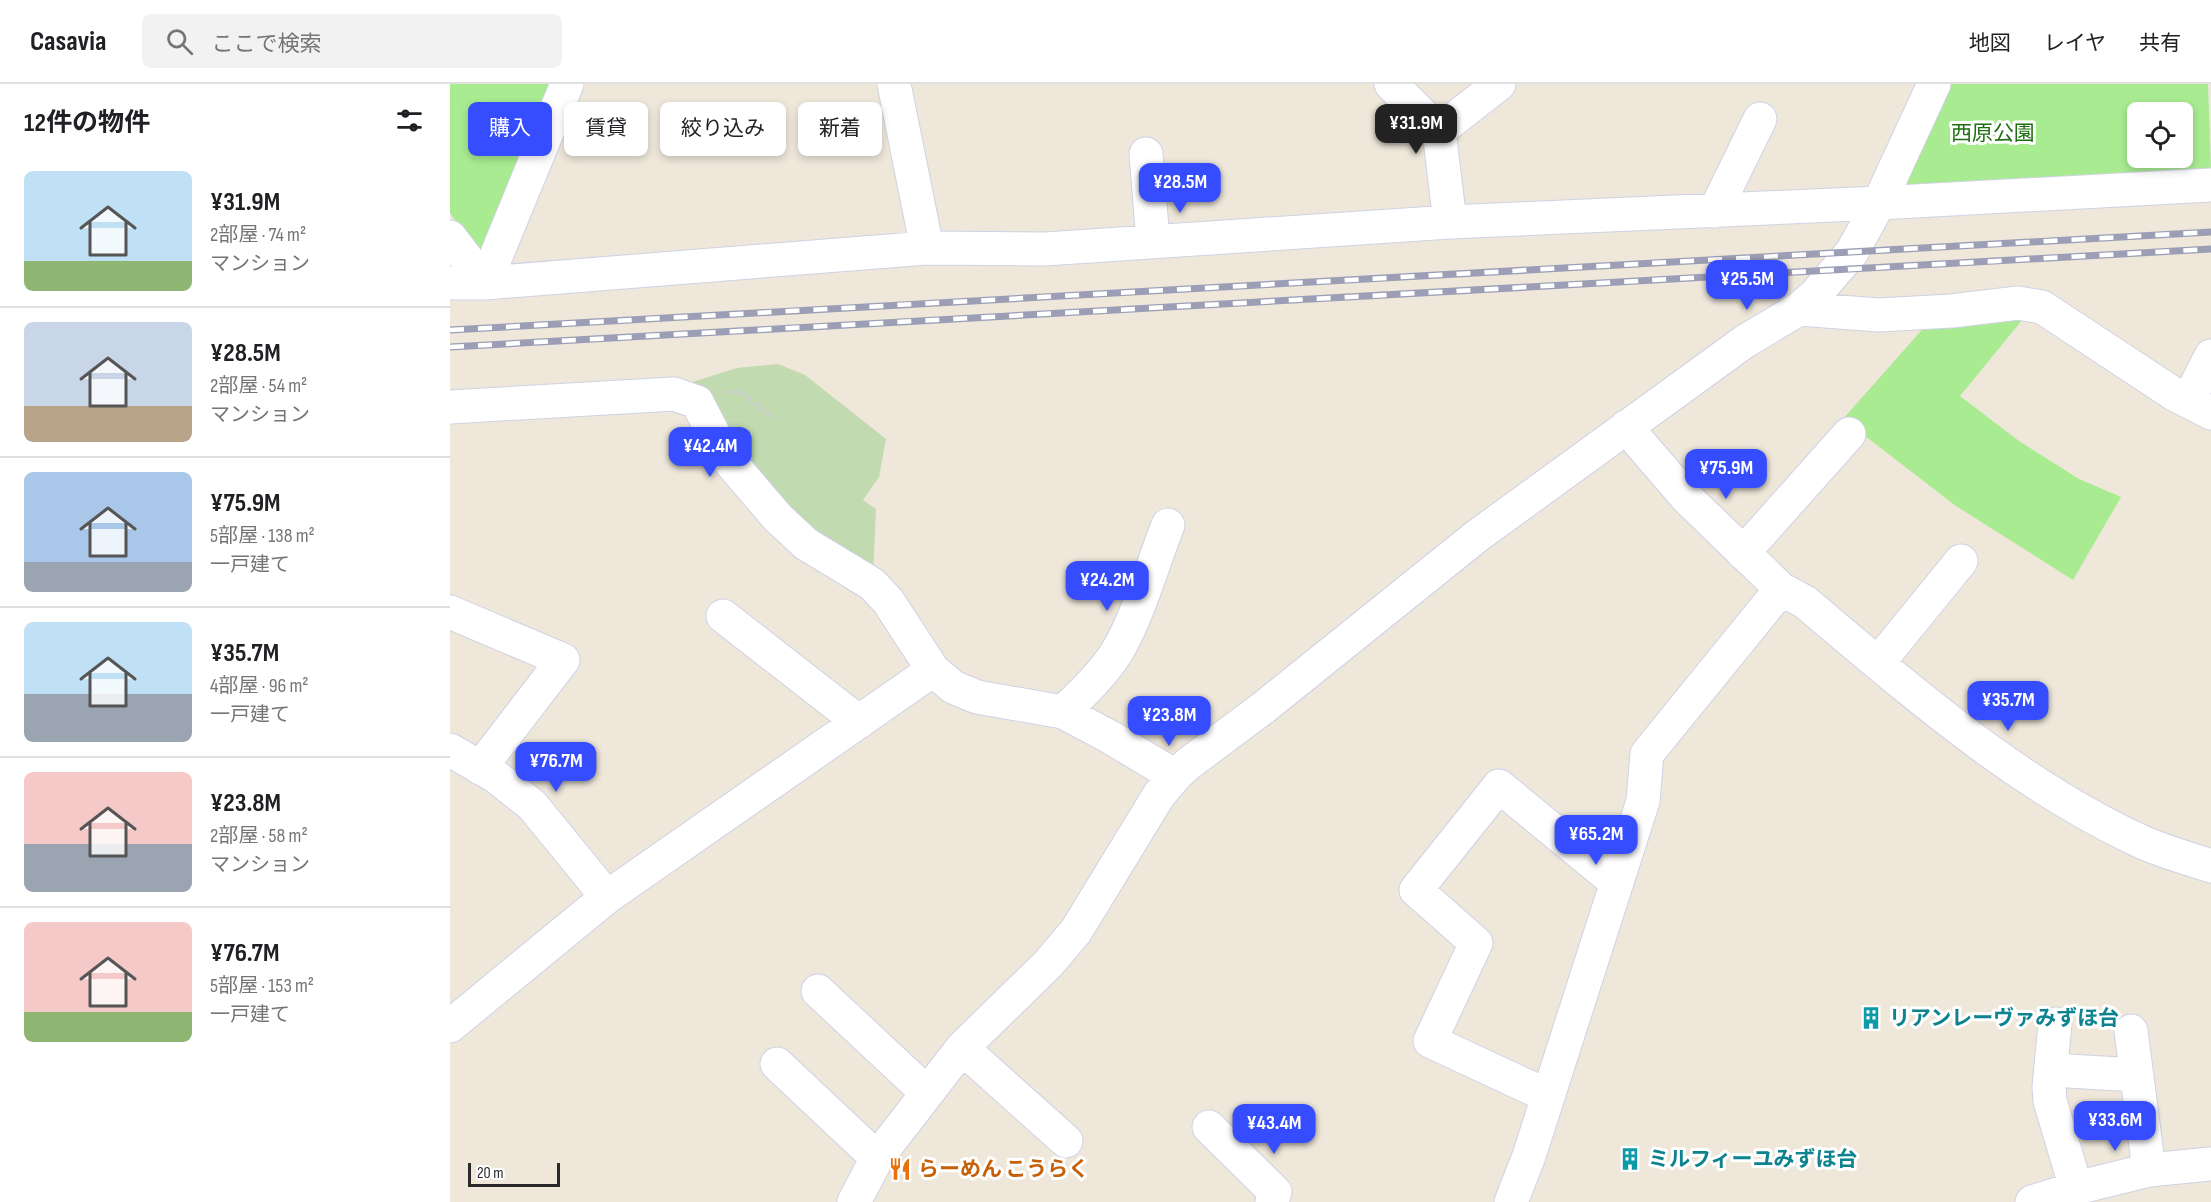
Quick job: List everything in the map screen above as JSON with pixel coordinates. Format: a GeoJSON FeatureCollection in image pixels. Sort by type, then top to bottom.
{"type":"FeatureCollection","features":[{"type":"Feature","properties":{"kind":"street"},"geometry":{"type":"LineString","coordinates":[[485,283],[567,84]]}},
{"type":"Feature","properties":{"kind":"street"},"geometry":{"type":"LineString","coordinates":[[894,84],[927,248]]}},
{"type":"Feature","properties":{"kind":"street"},"geometry":{"type":"LineString","coordinates":[[1391,84],[1439,131],[1450,222]]}},
{"type":"Feature","properties":{"kind":"street"},"geometry":{"type":"LineString","coordinates":[[1439,131],[1499,84]]}},
{"type":"Feature","properties":{"kind":"street"},"geometry":{"type":"LineString","coordinates":[[854,1202],[877,1158],[962,1048],[1048,964],[1076,931],[1159,795],[1175,776],[1477,536],[1744,342],[1799,309],[1839,269],[1852,252],[1879,203],[1934,84]]}},
{"type":"Feature","properties":{"kind":"street"},"geometry":{"type":"LineString","coordinates":[[1715,211],[1760,119]]}},
{"type":"Feature","properties":{"kind":"street"},"geometry":{"type":"LineString","coordinates":[[1146,154],[1153,241]]}},
{"type":"Feature","properties":{"kind":"street"},"geometry":{"type":"LineString","coordinates":[[450,283],[485,283],[927,248],[1045,249],[1450,222],[1715,211],[2211,185]]}},
{"type":"Feature","properties":{"kind":"street"},"geometry":{"type":"LineString","coordinates":[[450,237],[485,283]]}},
{"type":"Feature","properties":{"kind":"street"},"geometry":{"type":"LineString","coordinates":[[1799,309],[1879,315],[1951,311],[2018,303],[2042,306],[2174,394],[2199,407],[2211,356]]}},
{"type":"Feature","properties":{"kind":"street"},"geometry":{"type":"LineString","coordinates":[[450,407],[674,394],[697,402],[725,456],[778,518],[806,544],[872,584],[888,602],[933,670],[953,687],[977,697],[1063,712],[1175,776]]}},
{"type":"Feature","properties":{"kind":"street"},"geometry":{"type":"LineString","coordinates":[[1626,427],[1687,498],[1781,590],[1805,602],[1947,720],[2086,814],[2144,843],[2211,866]]}},
{"type":"Feature","properties":{"kind":"street"},"geometry":{"type":"LineString","coordinates":[[1743,553],[1849,435]]}},
{"type":"Feature","properties":{"kind":"street"},"geometry":{"type":"LineString","coordinates":[[1063,712],[1118,650],[1168,525]]}},
{"type":"Feature","properties":{"kind":"street"},"geometry":{"type":"LineString","coordinates":[[1878,663],[1961,561]]}},
{"type":"Feature","properties":{"kind":"street"},"geometry":{"type":"LineString","coordinates":[[1511,1202],[1529,1156],[1644,801],[1647,754],[1781,590]]}},
{"type":"Feature","properties":{"kind":"street"},"geometry":{"type":"LineString","coordinates":[[450,612],[563,660],[480,768]]}},
{"type":"Feature","properties":{"kind":"street"},"geometry":{"type":"LineString","coordinates":[[723,616],[859,722]]}},
{"type":"Feature","properties":{"kind":"street"},"geometry":{"type":"LineString","coordinates":[[450,1026],[607,897],[933,670]]}},
{"type":"Feature","properties":{"kind":"street"},"geometry":{"type":"LineString","coordinates":[[450,750],[495,776],[532,805],[607,897]]}},
{"type":"Feature","properties":{"kind":"street"},"geometry":{"type":"LineString","coordinates":[[1548,1096],[1430,1041],[1476,943],[1416,890],[1499,786],[1617,883]]}},
{"type":"Feature","properties":{"kind":"street"},"geometry":{"type":"LineString","coordinates":[[818,991],[926,1092]]}},
{"type":"Feature","properties":{"kind":"street"},"geometry":{"type":"LineString","coordinates":[[2055,1024],[2050,1101],[2076,1188]]}},
{"type":"Feature","properties":{"kind":"street"},"geometry":{"type":"LineString","coordinates":[[2131,1031],[2149,1170]]}},
{"type":"Feature","properties":{"kind":"street"},"geometry":{"type":"LineString","coordinates":[[962,1048],[1066,1141]]}},
{"type":"Feature","properties":{"kind":"street"},"geometry":{"type":"LineString","coordinates":[[777,1064],[877,1158]]}},
{"type":"Feature","properties":{"kind":"street"},"geometry":{"type":"LineString","coordinates":[[2051,1070],[2137,1075]]}},
{"type":"Feature","properties":{"kind":"street"},"geometry":{"type":"LineString","coordinates":[[1209,1127],[1275,1192],[1272,1202]]}},
{"type":"Feature","properties":{"kind":"street"},"geometry":{"type":"LineString","coordinates":[[2032,1202],[2076,1188],[2149,1170],[2211,1164]]}},
{"type":"Feature","properties":{"kind":"green space"},"geometry":{"type":"Polygon","coordinates":[[[450,84],[556,84],[549,102],[468,102],[468,156],[527,156],[488,251],[479,252],[450,213],[450,84]]]}},
{"type":"Feature","properties":{"kind":"green space","name":"西原公園"},"geometry":{"type":"Polygon","coordinates":[[[1952,84],[2208,84],[2211,170],[1904,186],[1941,101],[1952,84]]]}},
{"type":"Feature","properties":{"kind":"green space"},"geometry":{"type":"Polygon","coordinates":[[[2027,314],[1960,396],[2019,441],[2079,479],[2121,497],[2073,580],[1956,506],[1843,419],[1928,323],[2027,314]]]}},
{"type":"Feature","properties":{"kind":"green space"},"geometry":{"type":"Polygon","coordinates":[[[778,364],[805,375],[886,439],[879,477],[863,500],[876,509],[873,574],[797,524],[686,384],[737,368],[778,364]]]}},
{"type":"Feature","properties":{"kind":"railway"},"geometry":{"type":"LineString","coordinates":[[450,330],[2211,232]]}},
{"type":"Feature","properties":{"kind":"railway"},"geometry":{"type":"LineString","coordinates":[[450,347],[2211,249]]}},
{"type":"Feature","properties":{"kind":"place","name":"リアンレーヴァみずほ台"},"geometry":{"type":"Point","coordinates":[1871,1018]}},
{"type":"Feature","properties":{"kind":"place","name":"ミルフィーユみずほ台"},"geometry":{"type":"Point","coordinates":[1630,1159]}},
{"type":"Feature","properties":{"kind":"place","name":"らーめん こうらく"},"geometry":{"type":"Point","coordinates":[900,1169]}}]}
